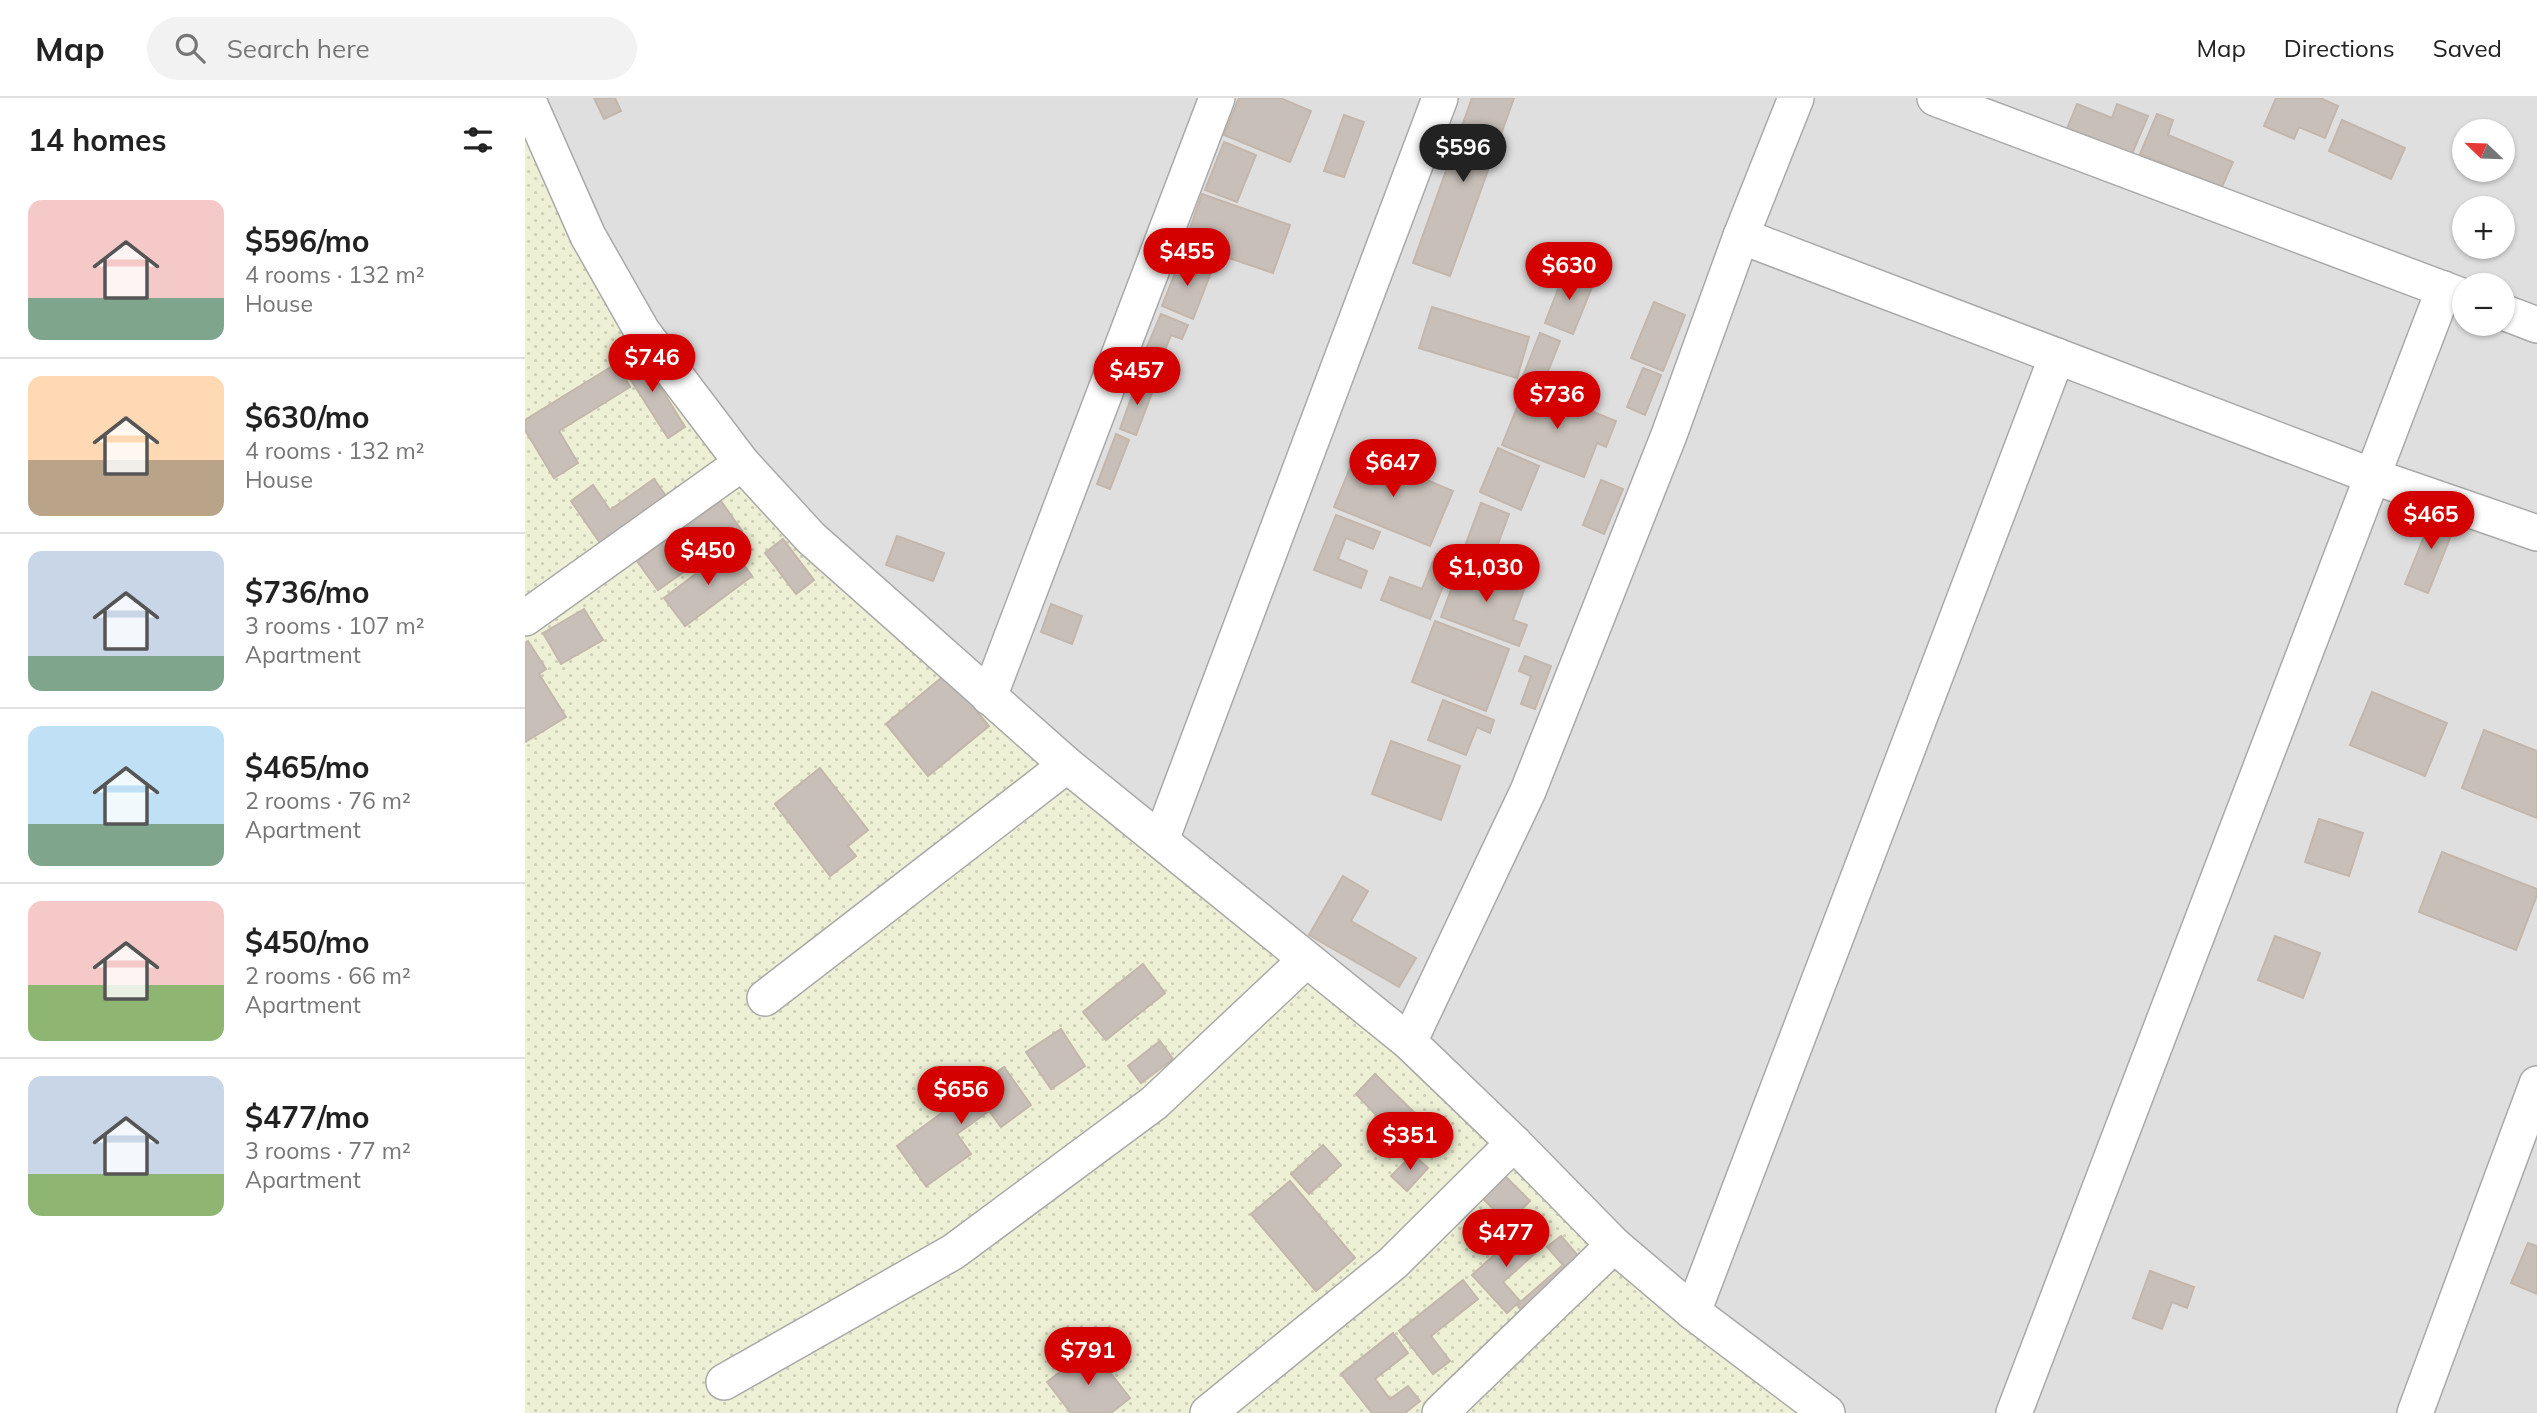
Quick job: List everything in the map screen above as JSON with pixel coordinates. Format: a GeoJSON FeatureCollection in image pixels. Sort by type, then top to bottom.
{"type":"FeatureCollection","features":[{"type":"Feature","properties":{"kind":"street"},"geometry":{"type":"LineString","coordinates":[[527,98],[588,236],[642,331],[742,463],[811,538],[1067,765],[1409,1042],[1514,1143],[1614,1245],[1693,1312],[1827,1413]]}},
{"type":"Feature","properties":{"kind":"street"},"geometry":{"type":"LineString","coordinates":[[989,697],[1217,98]]}},
{"type":"Feature","properties":{"kind":"street"},"geometry":{"type":"LineString","coordinates":[[1161,840],[1440,98]]}},
{"type":"Feature","properties":{"kind":"street"},"geometry":{"type":"LineString","coordinates":[[1409,1042],[1528,791],[1669,435],[1741,236],[1795,98]]}},
{"type":"Feature","properties":{"kind":"street"},"geometry":{"type":"LineString","coordinates":[[1935,98],[2452,292]]}},
{"type":"Feature","properties":{"kind":"street"},"geometry":{"type":"LineString","coordinates":[[1741,236],[2372,476],[2537,533]]}},
{"type":"Feature","properties":{"kind":"street"},"geometry":{"type":"LineString","coordinates":[[2014,1413],[2372,476],[2452,297]]}},
{"type":"Feature","properties":{"kind":"street"},"geometry":{"type":"LineString","coordinates":[[2515,317],[2537,325]]}},
{"type":"Feature","properties":{"kind":"street"},"geometry":{"type":"LineString","coordinates":[[1693,1312],[2057,356]]}},
{"type":"Feature","properties":{"kind":"street"},"geometry":{"type":"LineString","coordinates":[[525,618],[742,463]]}},
{"type":"Feature","properties":{"kind":"street"},"geometry":{"type":"LineString","coordinates":[[765,998],[1067,765]]}},
{"type":"Feature","properties":{"kind":"street"},"geometry":{"type":"LineString","coordinates":[[725,1382],[953,1252],[1154,1103],[1306,960]]}},
{"type":"Feature","properties":{"kind":"street"},"geometry":{"type":"LineString","coordinates":[[2415,1413],[2537,1084]]}},
{"type":"Feature","properties":{"kind":"street"},"geometry":{"type":"LineString","coordinates":[[1208,1413],[1393,1263],[1514,1143]]}},
{"type":"Feature","properties":{"kind":"street"},"geometry":{"type":"LineString","coordinates":[[1440,1413],[1614,1245]]}},
{"type":"Feature","properties":{"kind":"shaded area"},"geometry":{"type":"Polygon","coordinates":[[[527,98],[2537,98],[2537,1413],[1827,1413],[887,603],[642,331],[527,98]]]}},
{"type":"Feature","properties":{"kind":"green space"},"geometry":{"type":"Polygon","coordinates":[[[525,98],[560,172],[742,463],[1827,1413],[525,1413],[525,98]]]}},
{"type":"Feature","properties":{"kind":"building"},"geometry":{"type":"Polygon","coordinates":[[[594,98],[615,98],[621,111],[604,119],[594,98]]]}},
{"type":"Feature","properties":{"kind":"building"},"geometry":{"type":"Polygon","coordinates":[[[1239,98],[1280,98],[1311,111],[1290,162],[1224,135],[1239,98]]]}},
{"type":"Feature","properties":{"kind":"building"},"geometry":{"type":"Polygon","coordinates":[[[1472,98],[1514,98],[1450,276],[1413,263],[1472,98]]]}},
{"type":"Feature","properties":{"kind":"building"},"geometry":{"type":"Polygon","coordinates":[[[2276,98],[2320,98],[2338,106],[2325,138],[2299,127],[2294,139],[2264,126],[2276,98]]]}},
{"type":"Feature","properties":{"kind":"building"},"geometry":{"type":"Polygon","coordinates":[[[2077,104],[2112,118],[2117,104],[2148,116],[2132,154],[2067,129],[2077,104]]]}},
{"type":"Feature","properties":{"kind":"building"},"geometry":{"type":"Polygon","coordinates":[[[2157,114],[2173,120],[2168,135],[2233,162],[2222,187],[2140,154],[2157,114]]]}},
{"type":"Feature","properties":{"kind":"building"},"geometry":{"type":"Polygon","coordinates":[[[1344,115],[1364,122],[1344,177],[1324,171],[1344,115]]]}},
{"type":"Feature","properties":{"kind":"building"},"geometry":{"type":"Polygon","coordinates":[[[2342,120],[2405,148],[2391,179],[2329,151],[2342,120]]]}},
{"type":"Feature","properties":{"kind":"building"},"geometry":{"type":"Polygon","coordinates":[[[1224,142],[1256,155],[1237,202],[1205,190],[1224,142]]]}},
{"type":"Feature","properties":{"kind":"building"},"geometry":{"type":"Polygon","coordinates":[[[1202,194],[1290,225],[1273,273],[1185,243],[1202,194]]]}},
{"type":"Feature","properties":{"kind":"building"},"geometry":{"type":"Polygon","coordinates":[[[1181,258],[1212,270],[1193,319],[1162,306],[1181,258]]]}},
{"type":"Feature","properties":{"kind":"building"},"geometry":{"type":"Polygon","coordinates":[[[1565,271],[1594,282],[1573,334],[1545,323],[1565,271]]]}},
{"type":"Feature","properties":{"kind":"building"},"geometry":{"type":"Polygon","coordinates":[[[1654,302],[1685,315],[1663,371],[1631,358],[1654,302]]]}},
{"type":"Feature","properties":{"kind":"building"},"geometry":{"type":"Polygon","coordinates":[[[1432,307],[1529,337],[1517,378],[1419,348],[1432,307]]]}},
{"type":"Feature","properties":{"kind":"building"},"geometry":{"type":"Polygon","coordinates":[[[1161,314],[1188,325],[1182,339],[1171,335],[1162,357],[1172,361],[1164,379],[1138,368],[1161,314]]]}},
{"type":"Feature","properties":{"kind":"building"},"geometry":{"type":"Polygon","coordinates":[[[1540,333],[1560,341],[1543,384],[1523,376],[1540,333]]]}},
{"type":"Feature","properties":{"kind":"building"},"geometry":{"type":"Polygon","coordinates":[[[638,351],[685,427],[668,438],[620,363],[638,351]]]}},
{"type":"Feature","properties":{"kind":"building"},"geometry":{"type":"Polygon","coordinates":[[[616,364],[630,387],[559,431],[578,463],[554,478],[525,430],[525,420],[616,364]]]}},
{"type":"Feature","properties":{"kind":"building"},"geometry":{"type":"Polygon","coordinates":[[[1643,368],[1661,375],[1645,415],[1627,407],[1643,368]]]}},
{"type":"Feature","properties":{"kind":"building"},"geometry":{"type":"Polygon","coordinates":[[[1138,379],[1155,385],[1136,435],[1120,429],[1138,379]]]}},
{"type":"Feature","properties":{"kind":"building"},"geometry":{"type":"Polygon","coordinates":[[[1526,385],[1616,421],[1606,447],[1597,443],[1584,477],[1502,445],[1526,385]]]}},
{"type":"Feature","properties":{"kind":"building"},"geometry":{"type":"Polygon","coordinates":[[[1116,434],[1129,440],[1110,489],[1097,484],[1116,434]]]}},
{"type":"Feature","properties":{"kind":"building"},"geometry":{"type":"Polygon","coordinates":[[[1498,448],[1539,466],[1521,510],[1480,492],[1498,448]]]}},
{"type":"Feature","properties":{"kind":"building"},"geometry":{"type":"Polygon","coordinates":[[[1357,451],[1453,491],[1430,546],[1334,507],[1357,451]]]}},
{"type":"Feature","properties":{"kind":"building"},"geometry":{"type":"Polygon","coordinates":[[[654,479],[666,496],[600,543],[571,501],[593,485],[610,510],[654,479]]]}},
{"type":"Feature","properties":{"kind":"building"},"geometry":{"type":"Polygon","coordinates":[[[1601,480],[1623,489],[1604,534],[1583,525],[1601,480]]]}},
{"type":"Feature","properties":{"kind":"building"},"geometry":{"type":"Polygon","coordinates":[[[721,501],[742,531],[658,590],[637,561],[721,501]]]}},
{"type":"Feature","properties":{"kind":"building"},"geometry":{"type":"Polygon","coordinates":[[[1481,503],[1509,514],[1489,568],[1461,557],[1481,503]]]}},
{"type":"Feature","properties":{"kind":"building"},"geometry":{"type":"Polygon","coordinates":[[[2435,509],[2458,518],[2428,593],[2405,584],[2435,509]]]}},
{"type":"Feature","properties":{"kind":"building"},"geometry":{"type":"Polygon","coordinates":[[[1336,515],[1380,532],[1373,549],[1346,538],[1338,559],[1367,571],[1361,588],[1314,570],[1336,515]]]}},
{"type":"Feature","properties":{"kind":"building"},"geometry":{"type":"Polygon","coordinates":[[[897,536],[944,553],[933,581],[886,565],[897,536]]]}},
{"type":"Feature","properties":{"kind":"building"},"geometry":{"type":"Polygon","coordinates":[[[783,539],[814,580],[796,594],[765,553],[783,539]]]}},
{"type":"Feature","properties":{"kind":"building"},"geometry":{"type":"Polygon","coordinates":[[[731,547],[752,576],[685,626],[664,598],[731,547]]]}},
{"type":"Feature","properties":{"kind":"building"},"geometry":{"type":"Polygon","coordinates":[[[1436,554],[1453,561],[1430,619],[1381,600],[1390,577],[1422,589],[1436,554]]]}},
{"type":"Feature","properties":{"kind":"building"},"geometry":{"type":"Polygon","coordinates":[[[1461,563],[1525,587],[1513,620],[1527,625],[1519,646],[1441,617],[1461,563]]]}},
{"type":"Feature","properties":{"kind":"building"},"geometry":{"type":"Polygon","coordinates":[[[1051,604],[1082,616],[1072,644],[1041,632],[1051,604]]]}},
{"type":"Feature","properties":{"kind":"building"},"geometry":{"type":"Polygon","coordinates":[[[584,609],[603,640],[561,664],[543,633],[584,609]]]}},
{"type":"Feature","properties":{"kind":"building"},"geometry":{"type":"Polygon","coordinates":[[[1435,621],[1509,649],[1486,711],[1412,682],[1435,621]]]}},
{"type":"Feature","properties":{"kind":"building"},"geometry":{"type":"Polygon","coordinates":[[[528,641],[546,669],[539,674],[566,717],[525,742],[525,643],[528,641]]]}},
{"type":"Feature","properties":{"kind":"building"},"geometry":{"type":"Polygon","coordinates":[[[1525,656],[1551,666],[1535,709],[1521,704],[1531,676],[1519,671],[1525,656]]]}},
{"type":"Feature","properties":{"kind":"building"},"geometry":{"type":"Polygon","coordinates":[[[946,674],[989,726],[928,776],[886,724],[946,674]]]}},
{"type":"Feature","properties":{"kind":"building"},"geometry":{"type":"Polygon","coordinates":[[[2372,692],[2447,723],[2425,776],[2350,745],[2372,692]]]}},
{"type":"Feature","properties":{"kind":"building"},"geometry":{"type":"Polygon","coordinates":[[[1443,700],[1494,720],[1490,733],[1477,727],[1466,755],[1428,740],[1443,700]]]}},
{"type":"Feature","properties":{"kind":"building"},"geometry":{"type":"Polygon","coordinates":[[[2484,730],[2537,751],[2537,818],[2462,788],[2484,730]]]}},
{"type":"Feature","properties":{"kind":"building"},"geometry":{"type":"Polygon","coordinates":[[[1391,741],[1460,766],[1441,820],[1372,794],[1391,741]]]}},
{"type":"Feature","properties":{"kind":"building"},"geometry":{"type":"Polygon","coordinates":[[[820,768],[868,830],[848,846],[856,856],[830,876],[775,804],[820,768]]]}},
{"type":"Feature","properties":{"kind":"building"},"geometry":{"type":"Polygon","coordinates":[[[2319,819],[2363,833],[2349,876],[2305,862],[2319,819]]]}},
{"type":"Feature","properties":{"kind":"building"},"geometry":{"type":"Polygon","coordinates":[[[2442,852],[2537,889],[2516,950],[2419,912],[2442,852]]]}},
{"type":"Feature","properties":{"kind":"building"},"geometry":{"type":"Polygon","coordinates":[[[1343,876],[1368,891],[1351,921],[1416,958],[1399,987],[1309,935],[1343,876]]]}},
{"type":"Feature","properties":{"kind":"building"},"geometry":{"type":"Polygon","coordinates":[[[2275,936],[2320,953],[2303,998],[2258,980],[2275,936]]]}},
{"type":"Feature","properties":{"kind":"building"},"geometry":{"type":"Polygon","coordinates":[[[1143,964],[1165,993],[1106,1040],[1083,1012],[1143,964]]]}},
{"type":"Feature","properties":{"kind":"building"},"geometry":{"type":"Polygon","coordinates":[[[1061,1029],[1085,1066],[1051,1089],[1026,1052],[1061,1029]]]}},
{"type":"Feature","properties":{"kind":"building"},"geometry":{"type":"Polygon","coordinates":[[[1160,1041],[1173,1059],[1141,1083],[1128,1066],[1160,1041]]]}},
{"type":"Feature","properties":{"kind":"building"},"geometry":{"type":"Polygon","coordinates":[[[1004,1067],[1031,1105],[1001,1127],[989,1111],[957,1134],[971,1154],[926,1186],[897,1146],[1004,1067]]]}},
{"type":"Feature","properties":{"kind":"building"},"geometry":{"type":"Polygon","coordinates":[[[1375,1074],[1423,1121],[1402,1142],[1356,1094],[1375,1074]]]}},
{"type":"Feature","properties":{"kind":"building"},"geometry":{"type":"Polygon","coordinates":[[[1323,1145],[1341,1165],[1309,1194],[1291,1174],[1323,1145]]]}},
{"type":"Feature","properties":{"kind":"building"},"geometry":{"type":"Polygon","coordinates":[[[1413,1154],[1428,1168],[1407,1191],[1391,1176],[1413,1154]]]}},
{"type":"Feature","properties":{"kind":"building"},"geometry":{"type":"Polygon","coordinates":[[[1502,1173],[1530,1201],[1508,1223],[1480,1196],[1502,1173]]]}},
{"type":"Feature","properties":{"kind":"building"},"geometry":{"type":"Polygon","coordinates":[[[1290,1181],[1355,1258],[1316,1291],[1251,1214],[1290,1181]]]}},
{"type":"Feature","properties":{"kind":"building"},"geometry":{"type":"Polygon","coordinates":[[[1524,1228],[1541,1248],[1503,1282],[1520,1301],[1507,1313],[1472,1275],[1524,1228]]]}},
{"type":"Feature","properties":{"kind":"building"},"geometry":{"type":"Polygon","coordinates":[[[1561,1236],[1586,1265],[1526,1316],[1517,1305],[1563,1265],[1547,1247],[1561,1236]]]}},
{"type":"Feature","properties":{"kind":"building"},"geometry":{"type":"Polygon","coordinates":[[[2528,1243],[2537,1246],[2537,1294],[2511,1283],[2528,1243]]]}},
{"type":"Feature","properties":{"kind":"building"},"geometry":{"type":"Polygon","coordinates":[[[2150,1271],[2194,1287],[2187,1308],[2172,1302],[2162,1329],[2133,1318],[2150,1271]]]}},
{"type":"Feature","properties":{"kind":"building"},"geometry":{"type":"Polygon","coordinates":[[[1463,1280],[1478,1299],[1431,1336],[1450,1361],[1433,1374],[1399,1331],[1463,1280]]]}},
{"type":"Feature","properties":{"kind":"building"},"geometry":{"type":"Polygon","coordinates":[[[1393,1333],[1408,1353],[1375,1379],[1390,1399],[1408,1386],[1420,1401],[1405,1413],[1372,1413],[1341,1374],[1393,1333]]]}},
{"type":"Feature","properties":{"kind":"building"},"geometry":{"type":"Polygon","coordinates":[[[1091,1348],[1130,1398],[1111,1413],[1071,1413],[1047,1382],[1091,1348]]]}}]}
